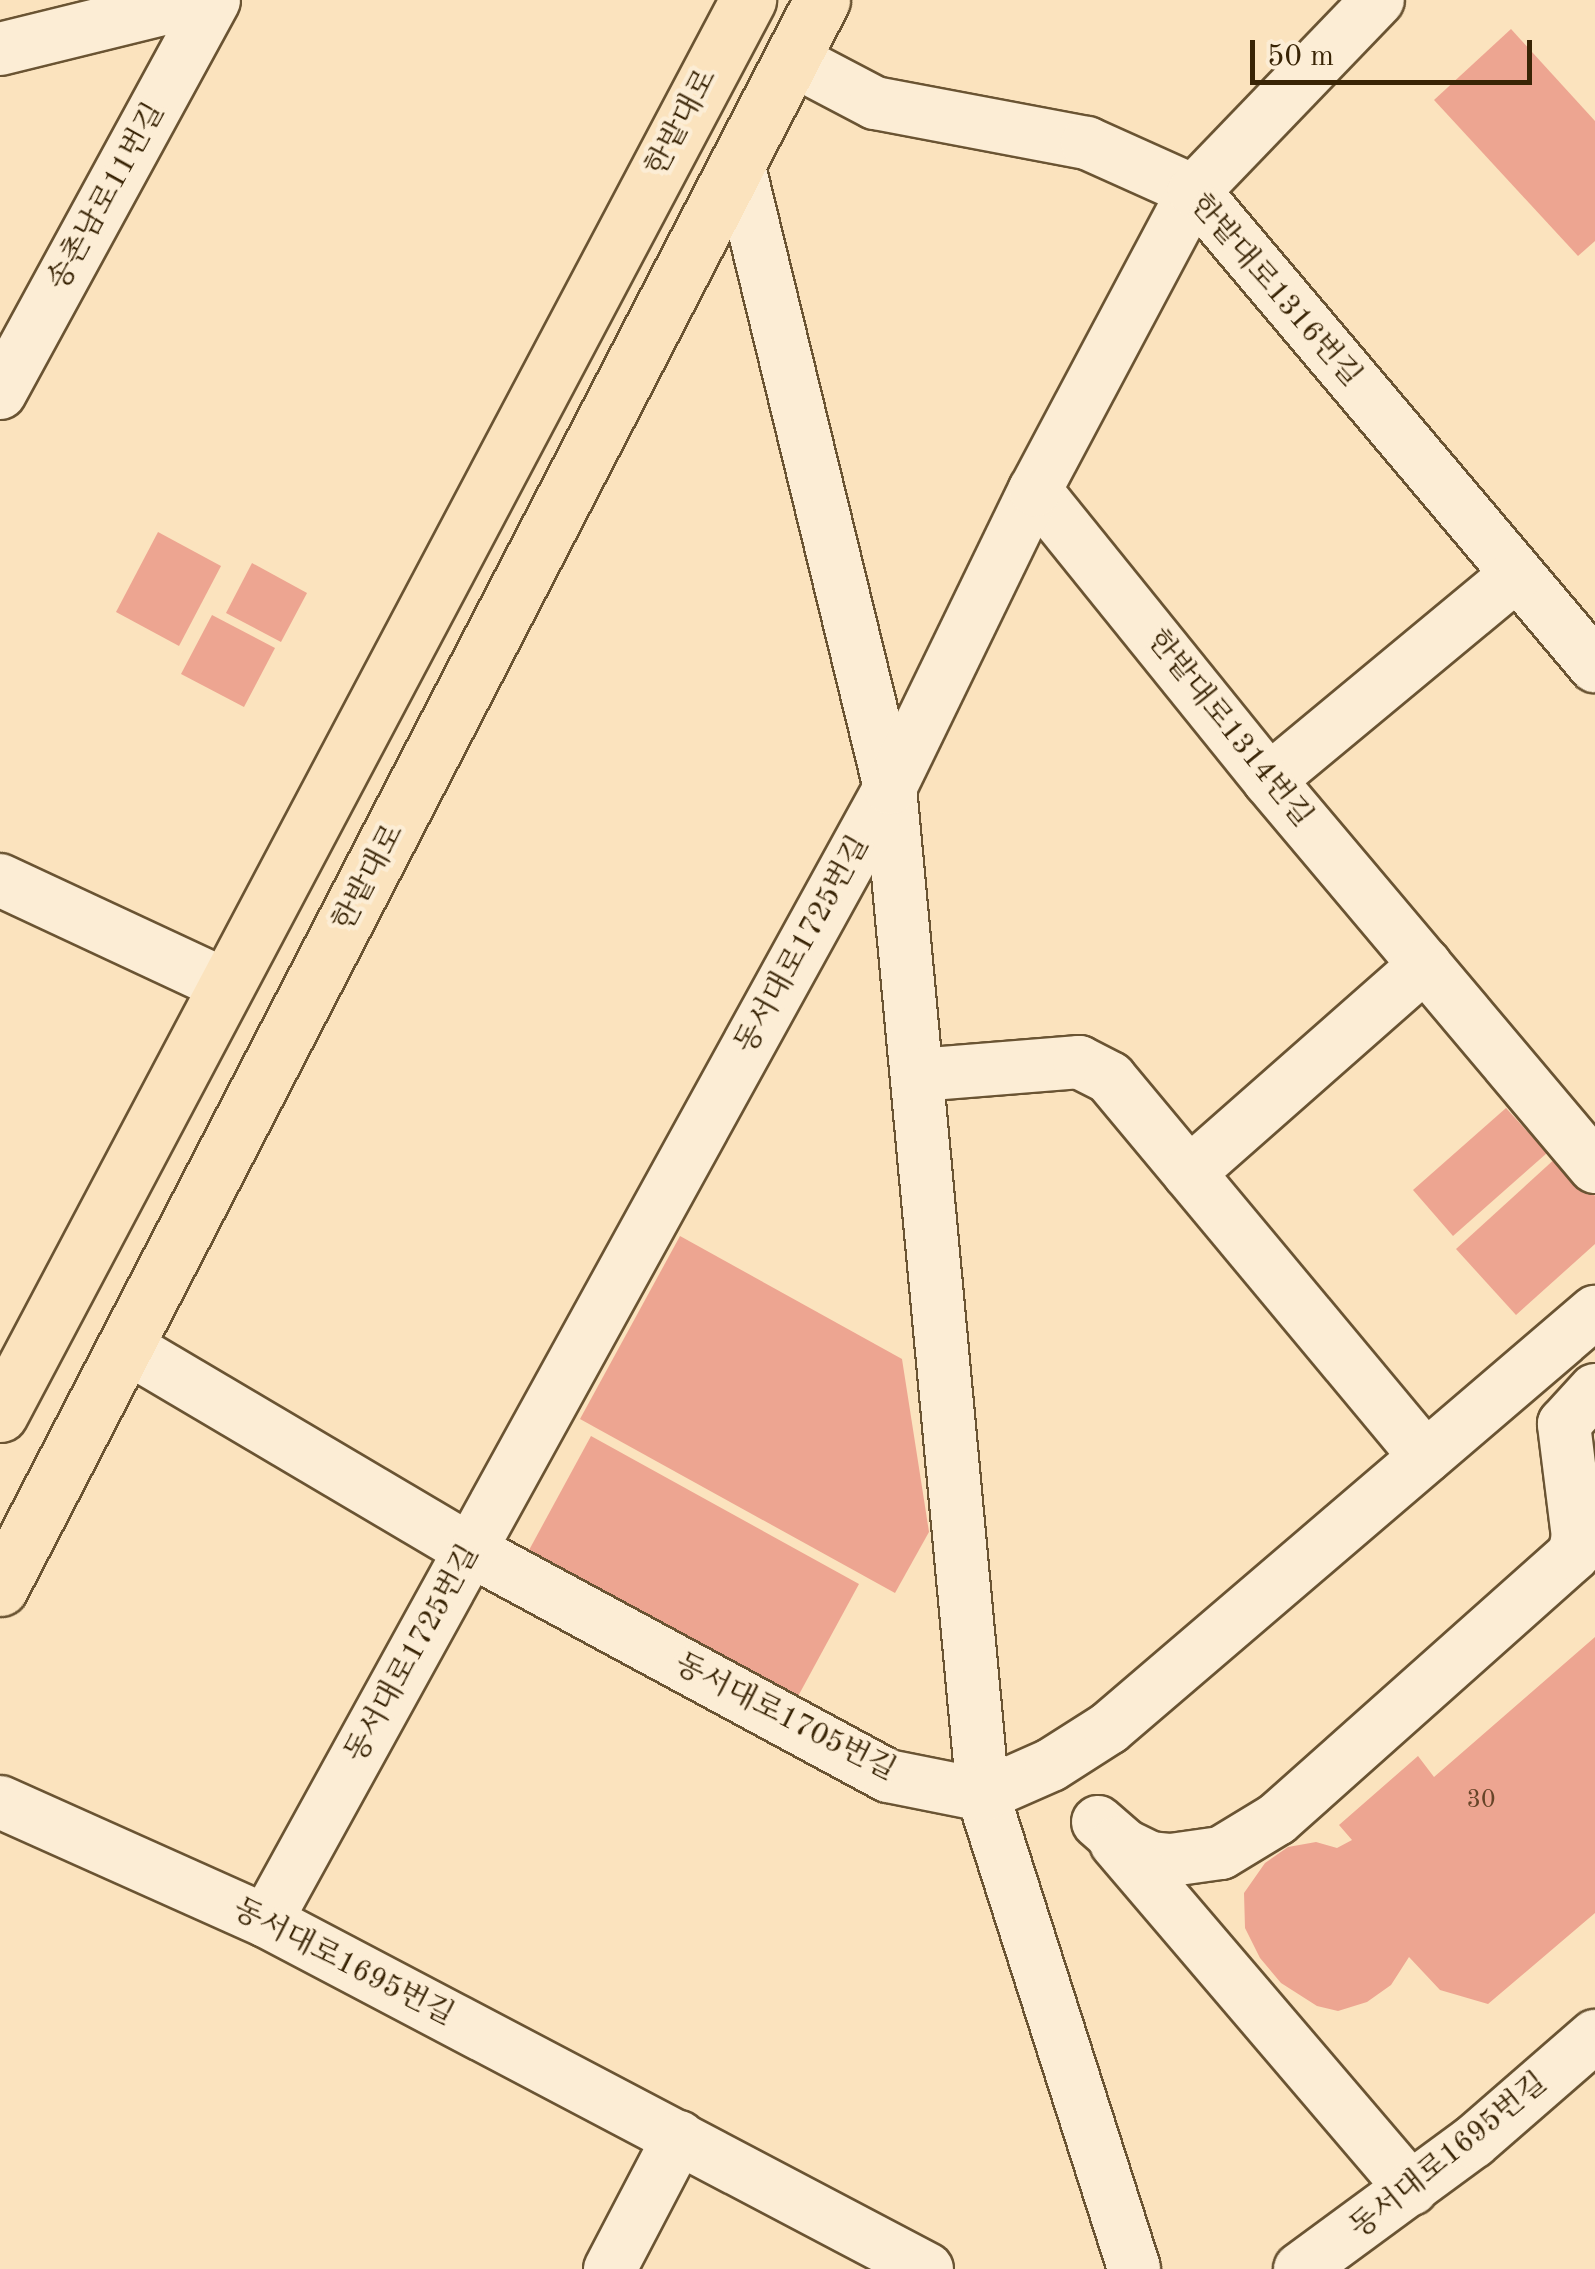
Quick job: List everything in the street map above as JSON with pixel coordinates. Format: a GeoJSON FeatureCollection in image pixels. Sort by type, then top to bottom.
{"type":"FeatureCollection","features":[{"type":"Feature","properties":{"kind":"main road","name":"한밭대로"},"geometry":{"type":"LineString","coordinates":[[0,1414],[748,0]]}},
{"type":"Feature","properties":{"kind":"main road","name":"한밭대로"},"geometry":{"type":"LineString","coordinates":[[0,1588],[739,167],[822,0]]}},
{"type":"Feature","properties":{"kind":"street"},"geometry":{"type":"LineString","coordinates":[[0,49],[200,0]]}},
{"type":"Feature","properties":{"kind":"street","name":"송촌남로11번길"},"geometry":{"type":"LineString","coordinates":[[0,393],[214,0]]}},
{"type":"Feature","properties":{"kind":"street","name":"동서대로1725번길"},"geometry":{"type":"LineString","coordinates":[[266,1922],[890,788],[1036,490],[1194,192],[1378,0]]}},
{"type":"Feature","properties":{"kind":"street","name":"한밭대로1316번길"},"geometry":{"type":"LineString","coordinates":[[793,60],[876,103],[1087,144],[1194,192],[1595,666]]}},
{"type":"Feature","properties":{"kind":"street"},"geometry":{"type":"LineString","coordinates":[[739,167],[890,788],[984,1795],[1134,2269]]}},
{"type":"Feature","properties":{"kind":"street","name":"한밭대로1314번길"},"geometry":{"type":"LineString","coordinates":[[1036,490],[1269,780],[1595,1167]]}},
{"type":"Feature","properties":{"kind":"street"},"geometry":{"type":"LineString","coordinates":[[1269,780],[1516,575]]}},
{"type":"Feature","properties":{"kind":"street"},"geometry":{"type":"LineString","coordinates":[[0,880],[226,986]]}},
{"type":"Feature","properties":{"kind":"street"},"geometry":{"type":"LineString","coordinates":[[1189,1174],[1425,965]]}},
{"type":"Feature","properties":{"kind":"street"},"geometry":{"type":"LineString","coordinates":[[918,1074],[1079,1062],[1110,1078],[1426,1457]]}},
{"type":"Feature","properties":{"kind":"street"},"geometry":{"type":"LineString","coordinates":[[984,1795],[1051,1765],[1110,1728],[1595,1312]]}},
{"type":"Feature","properties":{"kind":"street","name":"동서대로1705번길"},"geometry":{"type":"LineString","coordinates":[[125,1346],[470,1550],[888,1776],[984,1795]]}},
{"type":"Feature","properties":{"kind":"street"},"geometry":{"type":"LineString","coordinates":[[1098,1822],[1126,1846],[1151,1858],[1171,1860],[1221,1853],[1277,1820],[1574,1554],[1578,1536],[1564,1424],[1595,1390]]}},
{"type":"Feature","properties":{"kind":"street"},"geometry":{"type":"LineString","coordinates":[[1051,1765],[1412,2189]]}},
{"type":"Feature","properties":{"kind":"street","name":"동서대로1695번길"},"geometry":{"type":"LineString","coordinates":[[0,1802],[266,1922],[926,2269]]}},
{"type":"Feature","properties":{"kind":"street","name":"동서대로1695번길"},"geometry":{"type":"LineString","coordinates":[[1300,2269],[1412,2189],[1595,2036]]}},
{"type":"Feature","properties":{"kind":"street"},"geometry":{"type":"LineString","coordinates":[[610,2269],[679,2137]]}},
{"type":"Feature","properties":{"kind":"building"},"geometry":{"type":"Polygon","coordinates":[[[1511,29],[1595,121],[1595,241],[1578,256],[1434,100],[1511,29]]]}},
{"type":"Feature","properties":{"kind":"building"},"geometry":{"type":"Polygon","coordinates":[[[158,532],[221,566],[179,646],[116,612],[158,532]]]}},
{"type":"Feature","properties":{"kind":"building"},"geometry":{"type":"Polygon","coordinates":[[[252,563],[307,593],[281,642],[226,613],[252,563]]]}},
{"type":"Feature","properties":{"kind":"building"},"geometry":{"type":"Polygon","coordinates":[[[212,615],[275,648],[244,707],[181,674],[212,615]]]}},
{"type":"Feature","properties":{"kind":"building"},"geometry":{"type":"Polygon","coordinates":[[[1506,1108],[1547,1153],[1453,1236],[1413,1190],[1506,1108]]]}},
{"type":"Feature","properties":{"kind":"building"},"geometry":{"type":"Polygon","coordinates":[[[1558,1156],[1595,1196],[1595,1244],[1516,1315],[1456,1249],[1558,1156]]]}},
{"type":"Feature","properties":{"kind":"building"},"geometry":{"type":"Polygon","coordinates":[[[680,1236],[902,1359],[929,1532],[895,1593],[580,1419],[680,1236]]]}},
{"type":"Feature","properties":{"kind":"building"},"geometry":{"type":"Polygon","coordinates":[[[591,1436],[859,1584],[790,1711],[522,1563],[591,1436]]]}},
{"type":"Feature","properties":{"kind":"building"},"geometry":{"type":"Polygon","coordinates":[[[1595,1637],[1595,1913],[1488,2004],[1440,1990],[1409,1957],[1391,1985],[1367,2002],[1338,2011],[1317,2006],[1281,1983],[1260,1958],[1245,1928],[1244,1893],[1265,1863],[1288,1847],[1316,1842],[1337,1848],[1352,1840],[1339,1825],[1418,1756],[1434,1777],[1595,1637]]]}}]}
